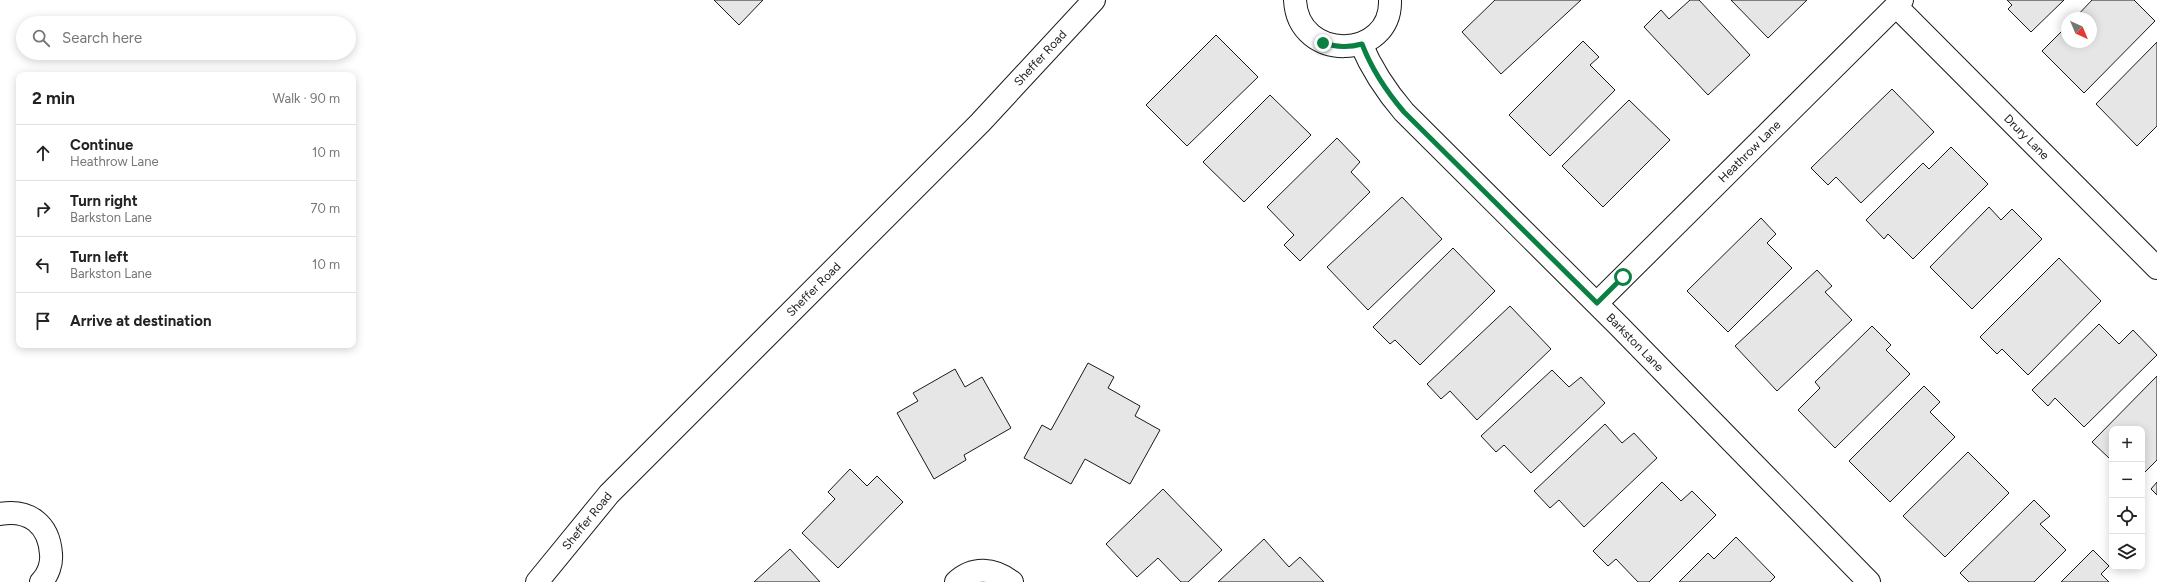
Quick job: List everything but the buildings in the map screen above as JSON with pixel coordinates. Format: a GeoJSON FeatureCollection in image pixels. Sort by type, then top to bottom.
{"type":"FeatureCollection","features":[{"type":"Feature","properties":{"kind":"street","name":"Sheffer Road"},"geometry":{"type":"LineString","coordinates":[[537,582],[609,494],[980,123],[1094,0]]}},
{"type":"Feature","properties":{"kind":"street"},"geometry":{"type":"LineString","coordinates":[[1295,0],[1299,20],[1308,32],[1323,43],[1337,47],[1351,47],[1362,44],[1373,36],[1384,24],[1390,6],[1390,0]]}},
{"type":"Feature","properties":{"kind":"street","name":"Drury Lane"},"geometry":{"type":"LineString","coordinates":[[1899,3],[2157,268]]}},
{"type":"Feature","properties":{"kind":"street","name":"Heathrow Lane"},"geometry":{"type":"LineString","coordinates":[[1597,303],[1899,3]]}},
{"type":"Feature","properties":{"kind":"street","name":"Barkston Lane"},"geometry":{"type":"LineString","coordinates":[[1362,44],[1371,67],[1386,91],[1404,112],[1597,303],[1869,582]]}},
{"type":"Feature","properties":{"kind":"street"},"geometry":{"type":"LineString","coordinates":[[0,514],[12,512],[28,516],[42,526],[50,541],[51,561],[45,578],[41,582]]}},
{"type":"Feature","properties":{"kind":"street"},"geometry":{"type":"LineString","coordinates":[[956,582],[977,570],[992,570],[1003,574],[1012,582]]}},
{"type":"Feature","properties":{"kind":"route"},"geometry":{"type":"LineString","coordinates":[[1323,43],[1337,47],[1351,47],[1362,44],[1371,67],[1386,91],[1404,112],[1597,303],[1623,277]]}}]}
